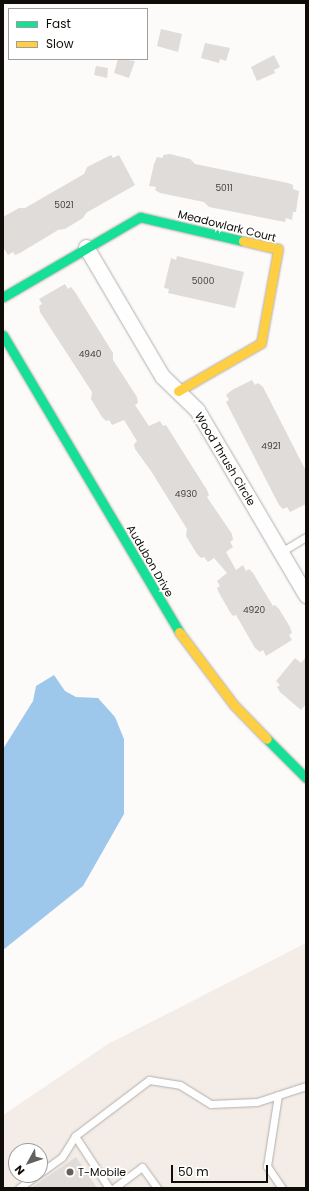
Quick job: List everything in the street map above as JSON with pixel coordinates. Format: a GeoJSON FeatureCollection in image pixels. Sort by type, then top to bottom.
{"type":"FeatureCollection","features":[{"type":"Feature","properties":{"kind":"street","name":"Meadowlark Court"},"geometry":{"type":"LineString","coordinates":[[3,297],[86,247],[140,217],[278,249],[261,343],[178,391]]}},
{"type":"Feature","properties":{"kind":"street","name":"Wood Thrush Circle"},"geometry":{"type":"LineString","coordinates":[[86,247],[162,376],[197,410],[306,595]]}},
{"type":"Feature","properties":{"kind":"street","name":"Audubon Drive"},"geometry":{"type":"LineString","coordinates":[[3,335],[155,595],[187,645],[234,705],[306,778]]}},
{"type":"Feature","properties":{"kind":"lane"},"geometry":{"type":"LineString","coordinates":[[280,552],[306,537]]}},
{"type":"Feature","properties":{"kind":"lane"},"geometry":{"type":"LineString","coordinates":[[48,1167],[62,1157],[75,1136],[149,1080],[180,1084],[211,1104],[257,1102],[306,1086]]}},
{"type":"Feature","properties":{"kind":"lane"},"geometry":{"type":"LineString","coordinates":[[278,1095],[267,1166],[282,1188]]}},
{"type":"Feature","properties":{"kind":"lane"},"geometry":{"type":"LineString","coordinates":[[75,1136],[109,1188]]}},
{"type":"Feature","properties":{"kind":"lane"},"geometry":{"type":"LineString","coordinates":[[114,1188],[142,1167],[157,1188]]}},
{"type":"Feature","properties":{"kind":"shaded area"},"geometry":{"type":"Polygon","coordinates":[[[306,943],[306,1188],[3,1188],[3,1115],[108,1044],[306,943]]]}},
{"type":"Feature","properties":{"kind":"water"},"geometry":{"type":"Polygon","coordinates":[[[54,675],[65,691],[76,697],[98,698],[115,717],[124,739],[124,814],[83,886],[3,950],[3,749],[33,701],[36,686],[54,675]]]}},
{"type":"Feature","properties":{"kind":"building"},"geometry":{"type":"Polygon","coordinates":[[[161,29],[182,34],[178,52],[157,46],[161,29]]]}},
{"type":"Feature","properties":{"kind":"building"},"geometry":{"type":"Polygon","coordinates":[[[205,43],[230,48],[226,61],[220,59],[219,63],[201,58],[205,43]]]}},
{"type":"Feature","properties":{"kind":"building"},"geometry":{"type":"Polygon","coordinates":[[[274,55],[280,67],[274,70],[275,73],[257,81],[251,67],[274,55]]]}},
{"type":"Feature","properties":{"kind":"building"},"geometry":{"type":"Polygon","coordinates":[[[118,60],[135,61],[129,78],[114,73],[118,60]]]}},
{"type":"Feature","properties":{"kind":"building"},"geometry":{"type":"Polygon","coordinates":[[[96,66],[108,68],[107,78],[94,75],[96,66]]]}},
{"type":"Feature","properties":{"kind":"building"},"geometry":{"type":"Polygon","coordinates":[[[170,154],[190,159],[195,164],[293,185],[293,189],[299,191],[296,212],[293,212],[292,220],[286,218],[285,222],[209,207],[204,202],[160,193],[155,190],[156,187],[149,186],[154,164],[157,157],[163,158],[163,155],[170,154]]]}},
{"type":"Feature","properties":{"kind":"building"},"geometry":{"type":"Polygon","coordinates":[[[111,155],[113,158],[119,155],[135,185],[86,213],[83,218],[65,229],[58,230],[20,253],[15,255],[13,252],[8,255],[3,247],[3,217],[19,208],[25,208],[84,174],[87,167],[111,155]]]}},
{"type":"Feature","properties":{"kind":"building"},"geometry":{"type":"Polygon","coordinates":[[[177,256],[244,272],[235,308],[168,293],[169,289],[164,288],[171,258],[176,260],[177,256]]]}},
{"type":"Feature","properties":{"kind":"building"},"geometry":{"type":"Polygon","coordinates":[[[65,284],[68,289],[71,287],[75,292],[113,353],[113,360],[137,397],[138,403],[135,405],[149,426],[160,421],[163,426],[166,425],[207,490],[209,495],[207,497],[232,534],[233,540],[230,542],[233,547],[226,552],[236,570],[243,565],[246,571],[249,569],[253,573],[273,606],[275,605],[279,609],[290,627],[292,633],[289,635],[292,640],[266,656],[263,650],[260,652],[255,648],[236,615],[233,616],[219,593],[217,588],[220,586],[217,581],[227,573],[214,558],[208,562],[204,557],[201,558],[197,554],[186,536],[187,529],[151,471],[135,449],[134,444],[137,441],[124,420],[112,425],[109,420],[106,421],[102,417],[91,399],[92,392],[40,312],[39,306],[42,304],[39,299],[65,284]]]}},
{"type":"Feature","properties":{"kind":"building"},"geometry":{"type":"Polygon","coordinates":[[[252,380],[255,385],[258,383],[263,387],[306,471],[306,504],[290,512],[287,507],[283,509],[279,505],[226,402],[229,400],[226,395],[232,390],[252,380]]]}},
{"type":"Feature","properties":{"kind":"building"},"geometry":{"type":"Polygon","coordinates":[[[306,657],[306,704],[301,710],[280,692],[277,687],[280,685],[276,681],[295,658],[301,663],[306,657]]]}},
{"type":"Feature","properties":{"kind":"building","name":"T-Mobile"},"geometry":{"type":"Polygon","coordinates":[[[76,1157],[97,1188],[31,1188],[38,1183],[48,1183],[48,1176],[76,1157]]]}},
{"type":"Feature","properties":{"kind":"traffic: fast"},"geometry":{"type":"LineString","coordinates":[[3,297],[140,217],[243,241]]}},
{"type":"Feature","properties":{"kind":"traffic: fast"},"geometry":{"type":"LineString","coordinates":[[3,335],[179,632]]}},
{"type":"Feature","properties":{"kind":"traffic: fast"},"geometry":{"type":"LineString","coordinates":[[267,739],[306,778]]}},
{"type":"Feature","properties":{"kind":"traffic: slow"},"geometry":{"type":"LineString","coordinates":[[178,391],[261,343],[278,249],[243,241]]}},
{"type":"Feature","properties":{"kind":"traffic: slow"},"geometry":{"type":"LineString","coordinates":[[179,632],[234,705],[267,739]]}},
{"type":"Feature","properties":{"kind":"place","name":"T-Mobile"},"geometry":{"type":"Point","coordinates":[70,1172]}}]}
